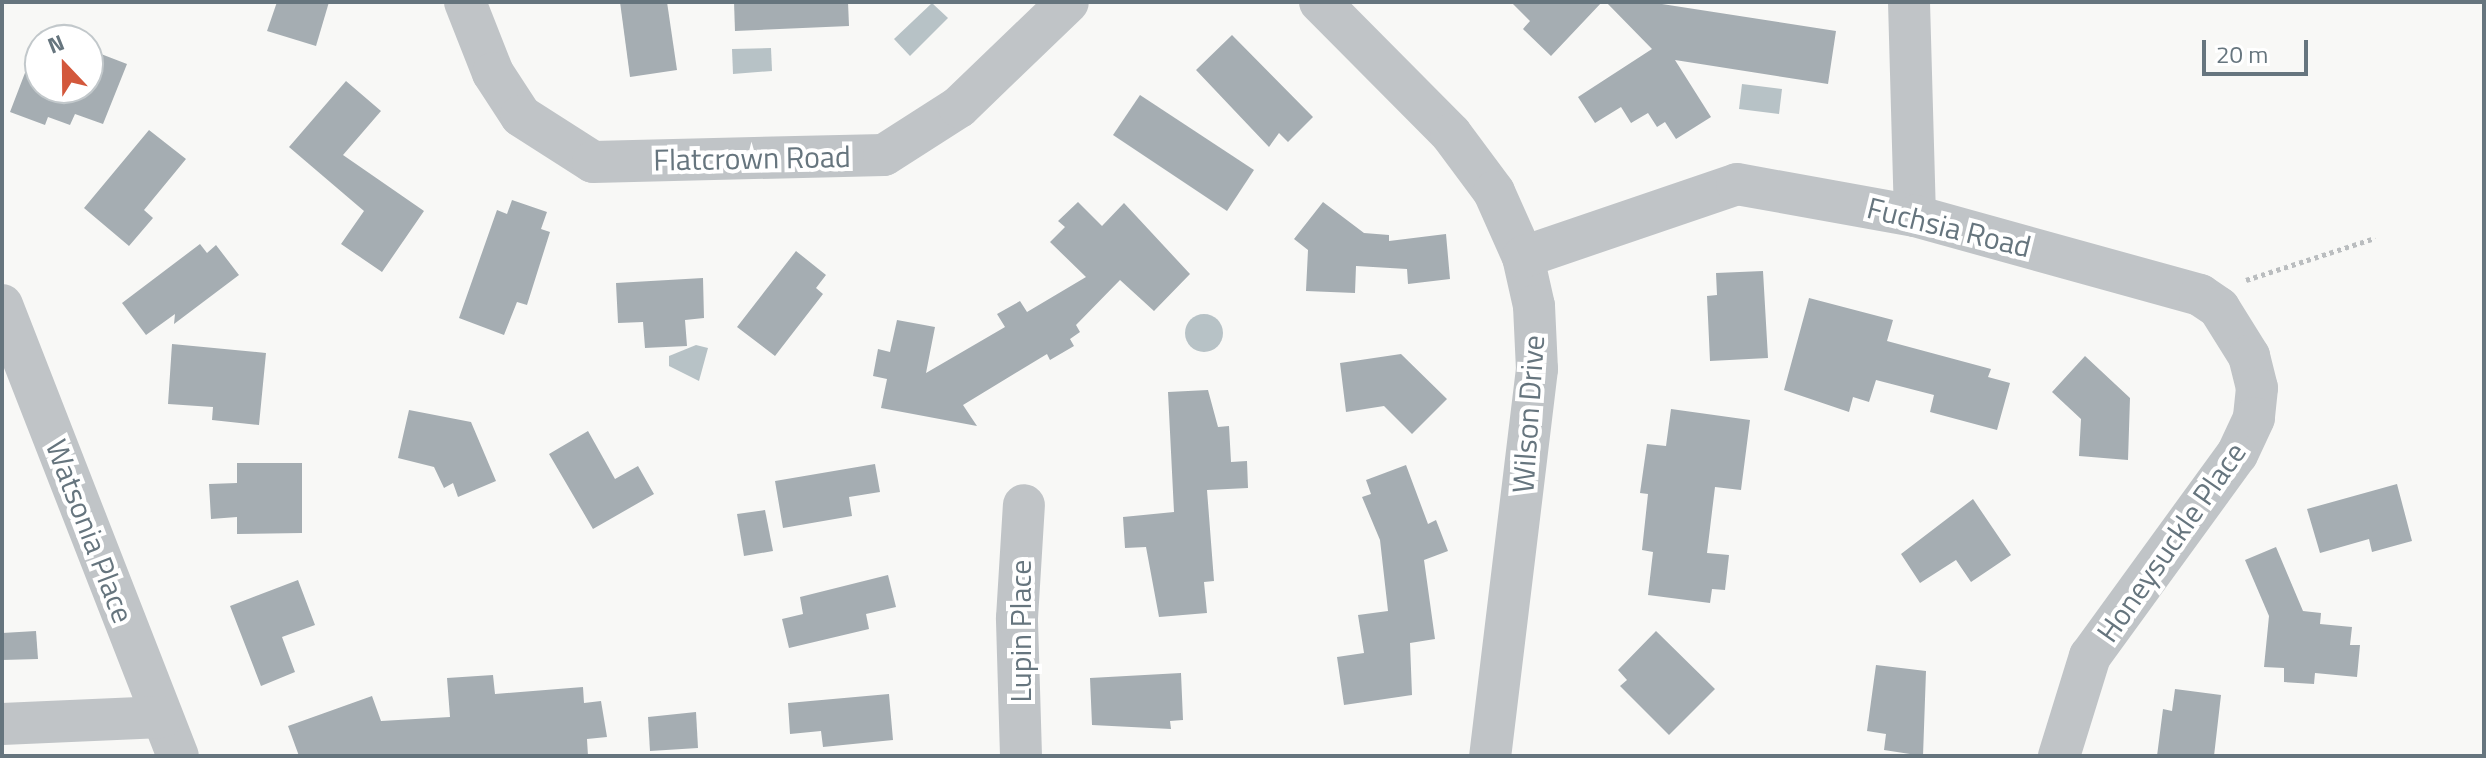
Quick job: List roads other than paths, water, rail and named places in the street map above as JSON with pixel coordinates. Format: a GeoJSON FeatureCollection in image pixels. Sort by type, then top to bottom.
{"type":"FeatureCollection","features":[{"type":"Feature","properties":{"kind":"street","name":"Flatcrown Road"},"geometry":{"type":"LineString","coordinates":[[465,2],[493,73],[521,116],[593,162],[884,155],[959,107],[1068,2]]}},
{"type":"Feature","properties":{"kind":"street","name":"Wilson Drive"},"geometry":{"type":"LineString","coordinates":[[1320,2],[1451,134],[1494,192],[1523,257],[1534,306],[1537,369],[1490,756]]}},
{"type":"Feature","properties":{"kind":"street"},"geometry":{"type":"LineString","coordinates":[[1909,2],[1915,216]]}},
{"type":"Feature","properties":{"kind":"street","name":"Fuchsia Road"},"geometry":{"type":"LineString","coordinates":[[1523,257],[1737,184],[1915,216],[2200,295]]}},
{"type":"Feature","properties":{"kind":"street","name":"Honeysuckle Place"},"geometry":{"type":"LineString","coordinates":[[2059,756],[2090,656],[2237,454],[2254,418],[2257,388],[2249,356],[2236,327],[2200,295]]}},
{"type":"Feature","properties":{"kind":"street","name":"Watsonia Place"},"geometry":{"type":"LineString","coordinates":[[2,305],[178,756]]}},
{"type":"Feature","properties":{"kind":"street","name":"Lupin Place"},"geometry":{"type":"LineString","coordinates":[[1021,756],[1017,618],[1024,505]]}},
{"type":"Feature","properties":{"kind":"street"},"geometry":{"type":"LineString","coordinates":[[2,724],[162,717]]}}]}
